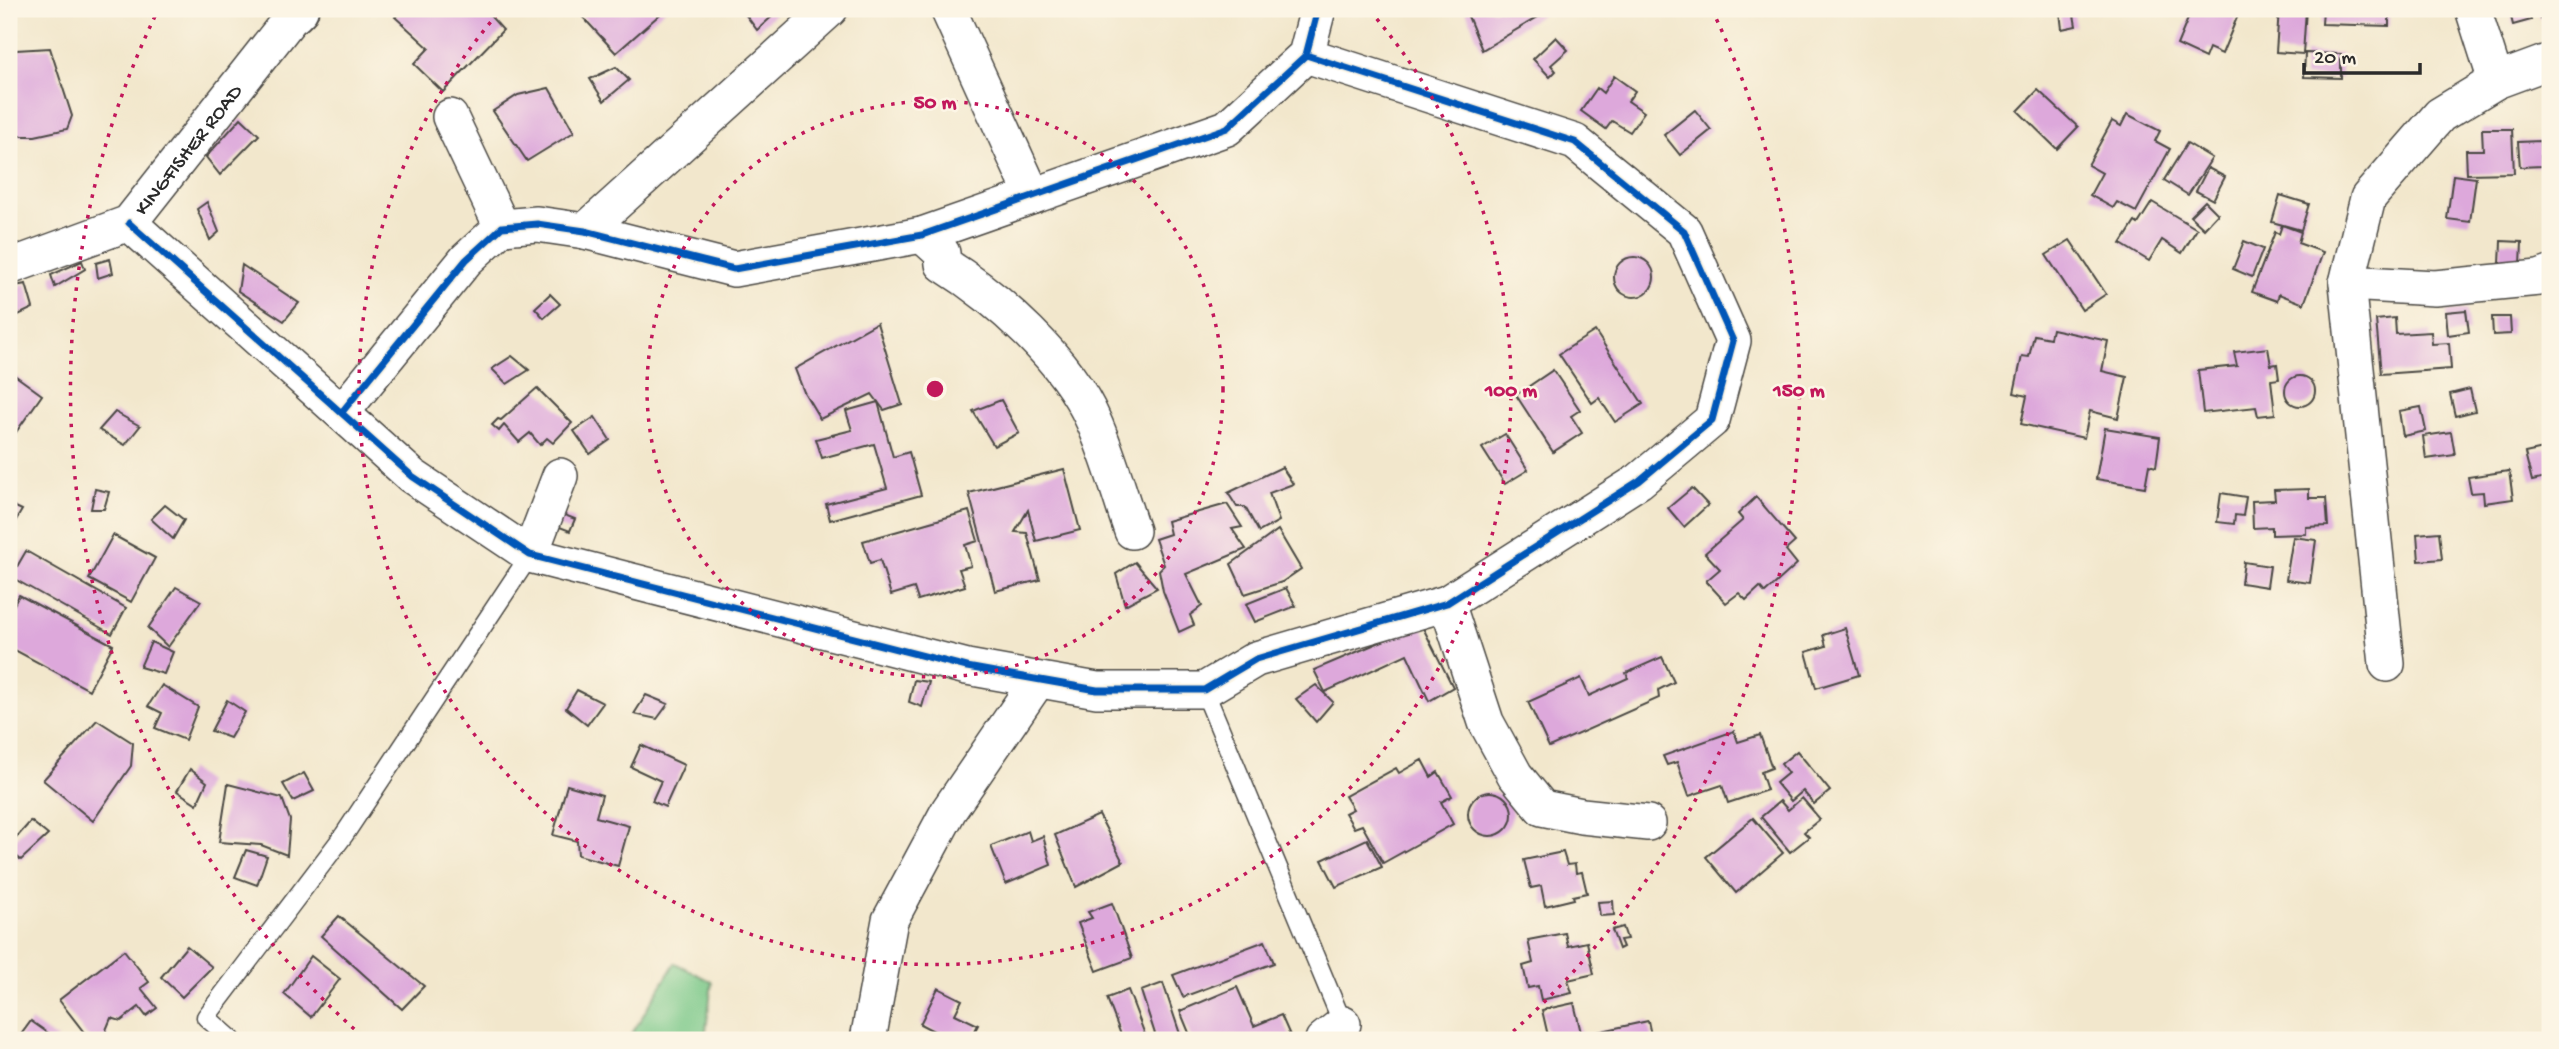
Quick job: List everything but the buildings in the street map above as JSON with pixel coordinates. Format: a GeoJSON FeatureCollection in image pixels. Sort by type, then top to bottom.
{"type":"FeatureCollection","features":[{"type":"Feature","properties":{"kind":"street"},"geometry":{"type":"LineString","coordinates":[[585,231],[830,9]]}},
{"type":"Feature","properties":{"kind":"street"},"geometry":{"type":"LineString","coordinates":[[948,9],[1034,196]]}},
{"type":"Feature","properties":{"kind":"street"},"geometry":{"type":"LineString","coordinates":[[342,412],[467,260],[502,227],[537,224],[585,231],[734,269],[922,235],[1227,128],[1306,55],[1318,9]]}},
{"type":"Feature","properties":{"kind":"street"},"geometry":{"type":"LineString","coordinates":[[2473,9],[2496,80]]}},
{"type":"Feature","properties":{"kind":"street","name":"KINGFISHER ROAD"},"geometry":{"type":"LineString","coordinates":[[9,267],[130,223],[294,10]]}},
{"type":"Feature","properties":{"kind":"street"},"geometry":{"type":"LineString","coordinates":[[130,223],[412,476],[530,555],[967,667],[1097,690],[1204,690],[1256,659],[1447,603],[1639,481],[1712,420],[1733,341],[1684,231],[1575,142],[1306,55]]}},
{"type":"Feature","properties":{"kind":"street"},"geometry":{"type":"LineString","coordinates":[[2387,664],[2347,283],[2368,198],[2440,115],[2496,80],[2550,61]]}},
{"type":"Feature","properties":{"kind":"street"},"geometry":{"type":"LineString","coordinates":[[450,117],[502,227]]}},
{"type":"Feature","properties":{"kind":"street"},"geometry":{"type":"LineString","coordinates":[[922,235],[942,253],[943,264],[973,282],[1038,343],[1070,379],[1093,419],[1132,531]]}},
{"type":"Feature","properties":{"kind":"street"},"geometry":{"type":"LineString","coordinates":[[2347,283],[2435,288],[2539,278],[2550,274]]}},
{"type":"Feature","properties":{"kind":"street"},"geometry":{"type":"LineString","coordinates":[[530,555],[560,476]]}},
{"type":"Feature","properties":{"kind":"street"},"geometry":{"type":"LineString","coordinates":[[1447,603],[1486,722],[1515,775],[1542,808],[1582,816],[1648,823]]}},
{"type":"Feature","properties":{"kind":"street"},"geometry":{"type":"LineString","coordinates":[[868,1040],[890,920],[949,810],[1038,680]]}},
{"type":"Feature","properties":{"kind":"lane"},"geometry":{"type":"LineString","coordinates":[[232,1040],[206,1017],[344,835],[530,555]]}},
{"type":"Feature","properties":{"kind":"lane"},"geometry":{"type":"LineString","coordinates":[[1204,690],[1338,1035]]}},
{"type":"Feature","properties":{"kind":"green space"},"geometry":{"type":"Polygon","coordinates":[[[675,963],[712,982],[705,1038],[628,1040],[675,963]]]}},
{"type":"Feature","properties":{"kind":"cycle path"},"geometry":{"type":"LineString","coordinates":[[342,412],[466,260],[502,227],[537,224],[585,231],[734,269],[922,235],[1227,128],[1306,55],[1318,9]]}},
{"type":"Feature","properties":{"kind":"cycle path"},"geometry":{"type":"LineString","coordinates":[[129,223],[412,476],[530,555],[967,667],[1097,690],[1204,690],[1256,659],[1447,603],[1639,481],[1712,420],[1733,341],[1684,231],[1575,142],[1306,55]]}}]}
